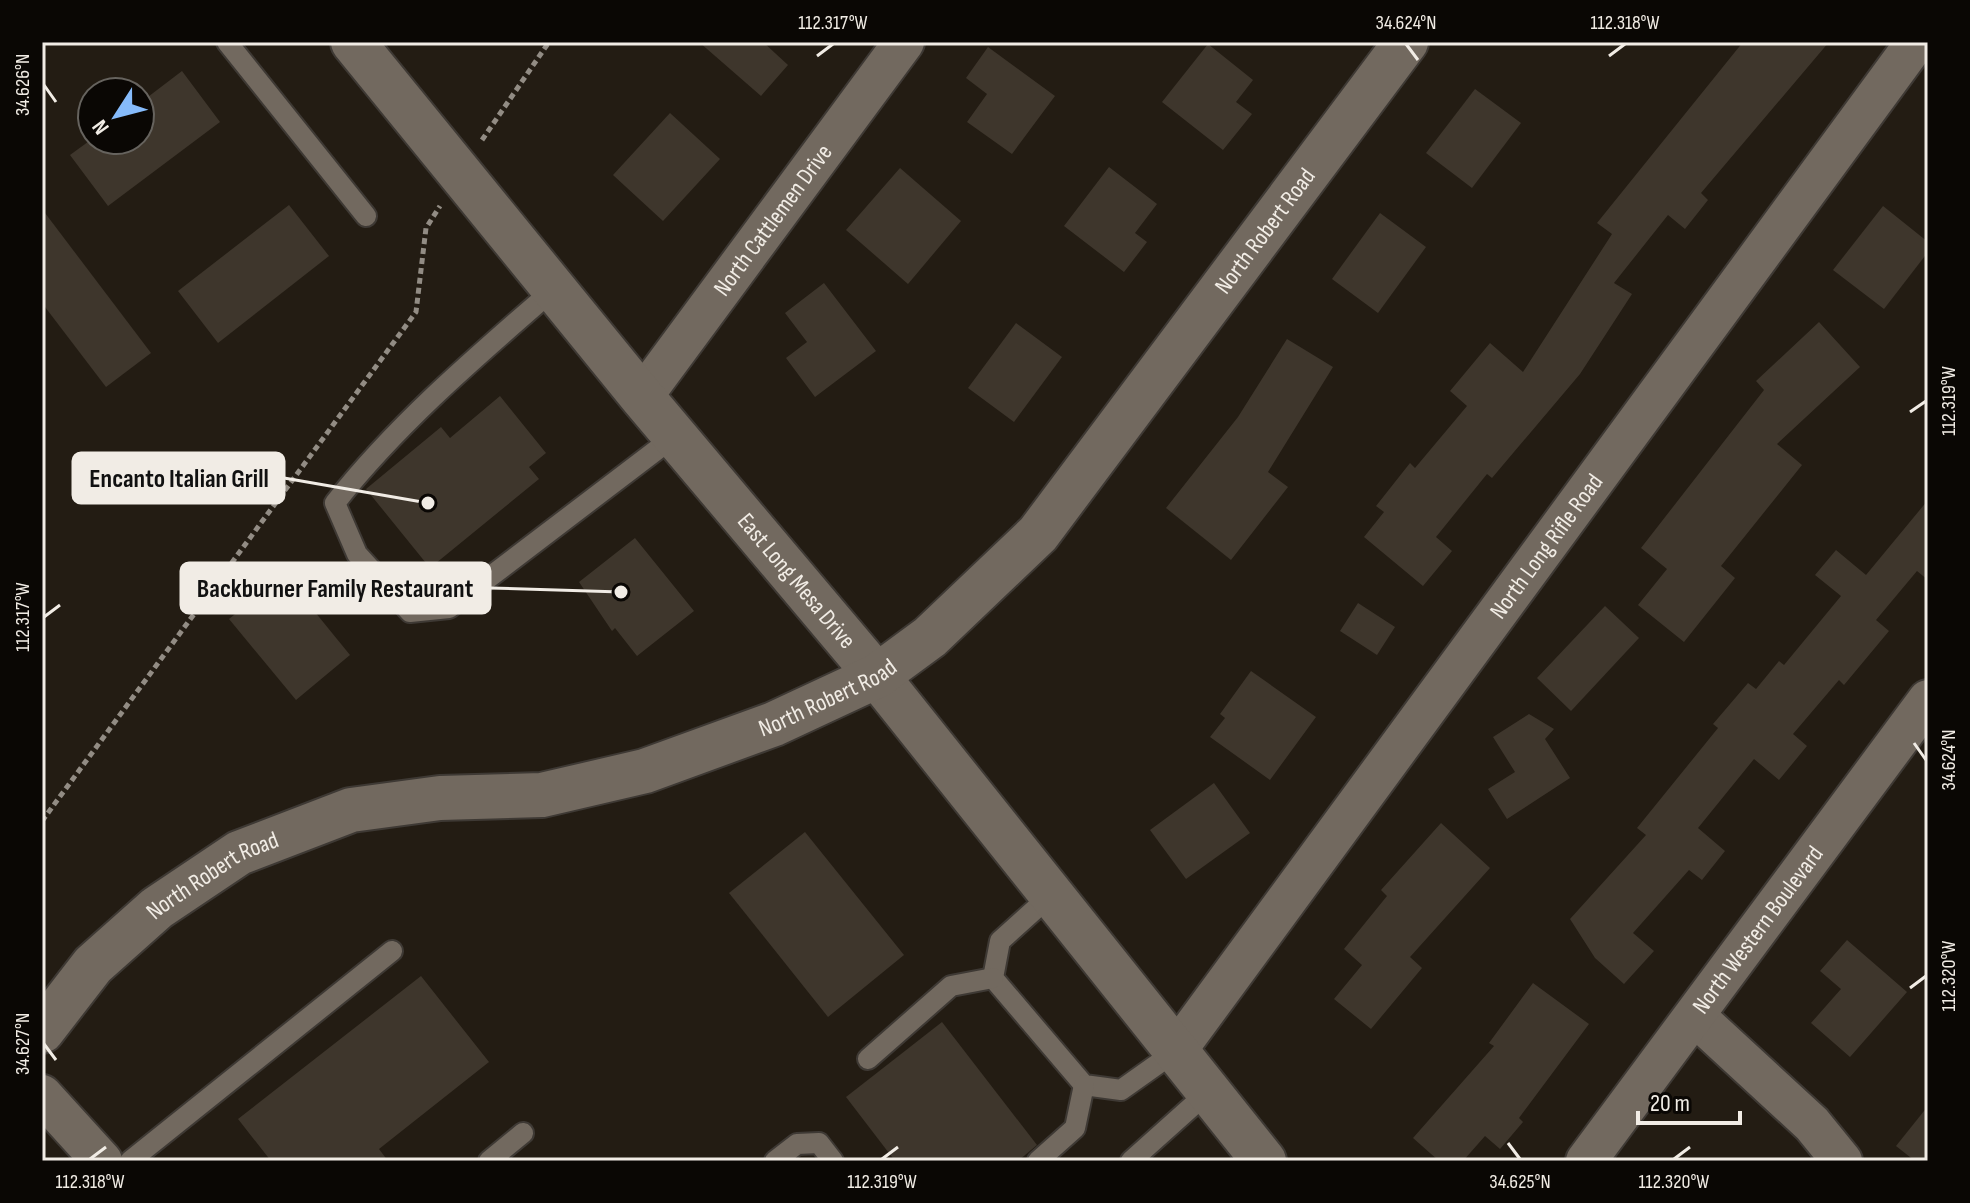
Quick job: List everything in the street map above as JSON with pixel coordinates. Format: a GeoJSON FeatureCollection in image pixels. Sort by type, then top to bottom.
{"type":"FeatureCollection","features":[{"type":"Feature","properties":{"kind":"main road","name":"East Long Mesa Drive"},"geometry":{"type":"LineString","coordinates":[[353,42],[642,397],[877,676],[1264,1161]]}},
{"type":"Feature","properties":{"kind":"main road","name":"North Robert Road"},"geometry":{"type":"LineString","coordinates":[[42,1031],[93,965],[157,908],[239,853],[351,810],[440,798],[542,795],[645,771],[774,724],[877,676],[930,637],[1038,534],[1406,42]]}},
{"type":"Feature","properties":{"kind":"street","name":"North Cattlemen Drive"},"geometry":{"type":"LineString","coordinates":[[642,397],[904,42]]}},
{"type":"Feature","properties":{"kind":"street","name":"North Long Rifle Road"},"geometry":{"type":"LineString","coordinates":[[1176,1051],[1916,42]]}},
{"type":"Feature","properties":{"kind":"street","name":"North Western Boulevard"},"geometry":{"type":"LineString","coordinates":[[1586,1161],[1696,1017],[1928,700]]}},
{"type":"Feature","properties":{"kind":"street"},"geometry":{"type":"LineString","coordinates":[[1696,1017],[1812,1124],[1842,1161]]}},
{"type":"Feature","properties":{"kind":"street"},"geometry":{"type":"LineString","coordinates":[[42,1095],[102,1161]]}},
{"type":"Feature","properties":{"kind":"lane"},"geometry":{"type":"LineString","coordinates":[[227,42],[366,216]]}},
{"type":"Feature","properties":{"kind":"lane"},"geometry":{"type":"LineString","coordinates":[[554,289],[369,459],[335,503],[357,554],[410,612],[449,608],[675,436]]}},
{"type":"Feature","properties":{"kind":"lane"},"geometry":{"type":"LineString","coordinates":[[993,978],[1000,941],[1051,895]]}},
{"type":"Feature","properties":{"kind":"lane"},"geometry":{"type":"LineString","coordinates":[[130,1161],[392,951]]}},
{"type":"Feature","properties":{"kind":"lane"},"geometry":{"type":"LineString","coordinates":[[993,978],[1084,1085],[1121,1090],[1176,1051]]}},
{"type":"Feature","properties":{"kind":"lane"},"geometry":{"type":"LineString","coordinates":[[868,1059],[951,986],[993,978]]}},
{"type":"Feature","properties":{"kind":"lane"},"geometry":{"type":"LineString","coordinates":[[1038,1161],[1075,1128],[1084,1085]]}},
{"type":"Feature","properties":{"kind":"lane"},"geometry":{"type":"LineString","coordinates":[[1131,1161],[1208,1092]]}},
{"type":"Feature","properties":{"kind":"lane"},"geometry":{"type":"LineString","coordinates":[[489,1161],[523,1133]]}},
{"type":"Feature","properties":{"kind":"lane"},"geometry":{"type":"LineString","coordinates":[[775,1161],[797,1144],[819,1143],[833,1161]]}},
{"type":"Feature","properties":{"kind":"path"},"geometry":{"type":"LineString","coordinates":[[42,821],[416,312],[426,228],[521,77],[549,42]]}},
{"type":"Feature","properties":{"kind":"building"},"geometry":{"type":"Polygon","coordinates":[[[699,42],[763,42],[788,65],[761,96],[699,42]]]}},
{"type":"Feature","properties":{"kind":"building"},"geometry":{"type":"Polygon","coordinates":[[[1743,42],[1829,42],[1701,193],[1708,200],[1685,229],[1668,215],[1614,283],[1632,294],[1580,374],[1492,478],[1487,474],[1436,537],[1452,551],[1423,586],[1364,537],[1384,512],[1376,506],[1410,463],[1415,468],[1467,406],[1450,391],[1490,343],[1523,372],[1612,234],[1597,223],[1743,42]]]}},
{"type":"Feature","properties":{"kind":"building"},"geometry":{"type":"Polygon","coordinates":[[[1208,44],[1253,80],[1236,102],[1252,114],[1223,150],[1162,102],[1208,44]]]}},
{"type":"Feature","properties":{"kind":"building"},"geometry":{"type":"Polygon","coordinates":[[[988,47],[1055,96],[1012,154],[967,122],[987,94],[966,78],[988,47]]]}},
{"type":"Feature","properties":{"kind":"building"},"geometry":{"type":"Polygon","coordinates":[[[182,71],[220,122],[108,206],[70,155],[76,151],[76,156],[156,156],[156,91],[182,71]]]}},
{"type":"Feature","properties":{"kind":"building"},"geometry":{"type":"Polygon","coordinates":[[[1475,89],[1521,123],[1472,188],[1426,153],[1475,89]]]}},
{"type":"Feature","properties":{"kind":"building"},"geometry":{"type":"Polygon","coordinates":[[[670,113],[720,159],[663,221],[613,175],[670,113]]]}},
{"type":"Feature","properties":{"kind":"building"},"geometry":{"type":"Polygon","coordinates":[[[1109,167],[1157,204],[1135,233],[1147,242],[1124,272],[1064,226],[1109,167]]]}},
{"type":"Feature","properties":{"kind":"building"},"geometry":{"type":"Polygon","coordinates":[[[900,168],[961,221],[908,284],[846,230],[900,168]]]}},
{"type":"Feature","properties":{"kind":"building"},"geometry":{"type":"Polygon","coordinates":[[[289,205],[329,256],[218,343],[178,291],[289,205]]]}},
{"type":"Feature","properties":{"kind":"building"},"geometry":{"type":"Polygon","coordinates":[[[1883,206],[1928,242],[1928,252],[1884,309],[1833,270],[1883,206]]]}},
{"type":"Feature","properties":{"kind":"building"},"geometry":{"type":"Polygon","coordinates":[[[42,209],[151,353],[106,387],[42,303],[42,209]]]}},
{"type":"Feature","properties":{"kind":"building"},"geometry":{"type":"Polygon","coordinates":[[[1380,213],[1426,247],[1378,313],[1332,279],[1380,213]]]}},
{"type":"Feature","properties":{"kind":"building"},"geometry":{"type":"Polygon","coordinates":[[[824,283],[876,351],[815,397],[786,358],[807,342],[785,313],[824,283]]]}},
{"type":"Feature","properties":{"kind":"building"},"geometry":{"type":"Polygon","coordinates":[[[1819,322],[1860,367],[1777,444],[1802,465],[1721,566],[1735,578],[1684,642],[1638,605],[1667,569],[1641,548],[1764,390],[1756,381],[1819,322]]]}},
{"type":"Feature","properties":{"kind":"building"},"geometry":{"type":"Polygon","coordinates":[[[1016,323],[1062,357],[1014,422],[968,388],[1016,323]]]}},
{"type":"Feature","properties":{"kind":"building"},"geometry":{"type":"Polygon","coordinates":[[[1287,339],[1333,367],[1268,472],[1288,487],[1231,560],[1166,508],[1238,417],[1287,339]]]}},
{"type":"Feature","properties":{"kind":"building"},"geometry":{"type":"Polygon","coordinates":[[[500,396],[546,453],[529,467],[539,479],[430,568],[366,489],[441,427],[450,438],[500,396]]]}},
{"type":"Feature","properties":{"kind":"building"},"geometry":{"type":"Polygon","coordinates":[[[1928,500],[1928,580],[1917,571],[1876,620],[1889,631],[1844,685],[1839,680],[1793,734],[1807,746],[1779,780],[1754,759],[1698,828],[1725,851],[1702,880],[1689,870],[1633,933],[1654,951],[1624,984],[1595,958],[1570,919],[1646,835],[1637,828],[1718,728],[1713,724],[1748,683],[1756,689],[1779,661],[1784,665],[1841,596],[1815,575],[1836,550],[1866,575],[1928,500]]]}},
{"type":"Feature","properties":{"kind":"building"},"geometry":{"type":"Polygon","coordinates":[[[635,538],[694,611],[637,656],[615,628],[612,631],[579,582],[635,538]]]}},
{"type":"Feature","properties":{"kind":"building"},"geometry":{"type":"Polygon","coordinates":[[[284,574],[350,655],[296,700],[229,619],[284,574]]]}},
{"type":"Feature","properties":{"kind":"building"},"geometry":{"type":"Polygon","coordinates":[[[1358,603],[1395,627],[1377,655],[1340,631],[1358,603]]]}},
{"type":"Feature","properties":{"kind":"building"},"geometry":{"type":"Polygon","coordinates":[[[1605,606],[1639,638],[1571,711],[1537,678],[1605,606]]]}},
{"type":"Feature","properties":{"kind":"building"},"geometry":{"type":"Polygon","coordinates":[[[1251,671],[1316,717],[1270,780],[1210,737],[1225,718],[1220,714],[1251,671]]]}},
{"type":"Feature","properties":{"kind":"building"},"geometry":{"type":"Polygon","coordinates":[[[1529,714],[1554,729],[1545,739],[1570,778],[1507,819],[1488,789],[1515,772],[1493,737],[1529,714]]]}},
{"type":"Feature","properties":{"kind":"building"},"geometry":{"type":"Polygon","coordinates":[[[1214,783],[1250,833],[1186,879],[1150,830],[1214,783]]]}},
{"type":"Feature","properties":{"kind":"building"},"geometry":{"type":"Polygon","coordinates":[[[1441,823],[1490,868],[1410,957],[1422,968],[1371,1029],[1334,999],[1362,965],[1344,949],[1387,896],[1381,890],[1441,823]]]}},
{"type":"Feature","properties":{"kind":"building"},"geometry":{"type":"Polygon","coordinates":[[[805,832],[904,955],[828,1017],[729,893],[805,832]]]}},
{"type":"Feature","properties":{"kind":"building"},"geometry":{"type":"Polygon","coordinates":[[[1847,940],[1907,992],[1850,1057],[1811,1023],[1841,989],[1820,971],[1847,940]]]}},
{"type":"Feature","properties":{"kind":"building"},"geometry":{"type":"Polygon","coordinates":[[[421,976],[489,1062],[379,1149],[388,1161],[271,1161],[238,1119],[421,976]]]}},
{"type":"Feature","properties":{"kind":"building"},"geometry":{"type":"Polygon","coordinates":[[[1533,983],[1589,1024],[1519,1118],[1523,1122],[1500,1149],[1485,1136],[1463,1161],[1439,1161],[1413,1138],[1494,1046],[1489,1043],[1533,983]]]}},
{"type":"Feature","properties":{"kind":"building"},"geometry":{"type":"Polygon","coordinates":[[[942,1022],[1037,1145],[1018,1161],[895,1161],[846,1097],[942,1022]]]}},
{"type":"Feature","properties":{"kind":"building"},"geometry":{"type":"Polygon","coordinates":[[[1928,1106],[1928,1161],[1915,1161],[1896,1146],[1928,1106]]]}},
{"type":"Feature","properties":{"kind":"place","name":"Encanto Italian Grill"},"geometry":{"type":"Point","coordinates":[428,503]}},
{"type":"Feature","properties":{"kind":"place","name":"Backburner Family Restaurant"},"geometry":{"type":"Point","coordinates":[621,592]}}]}
